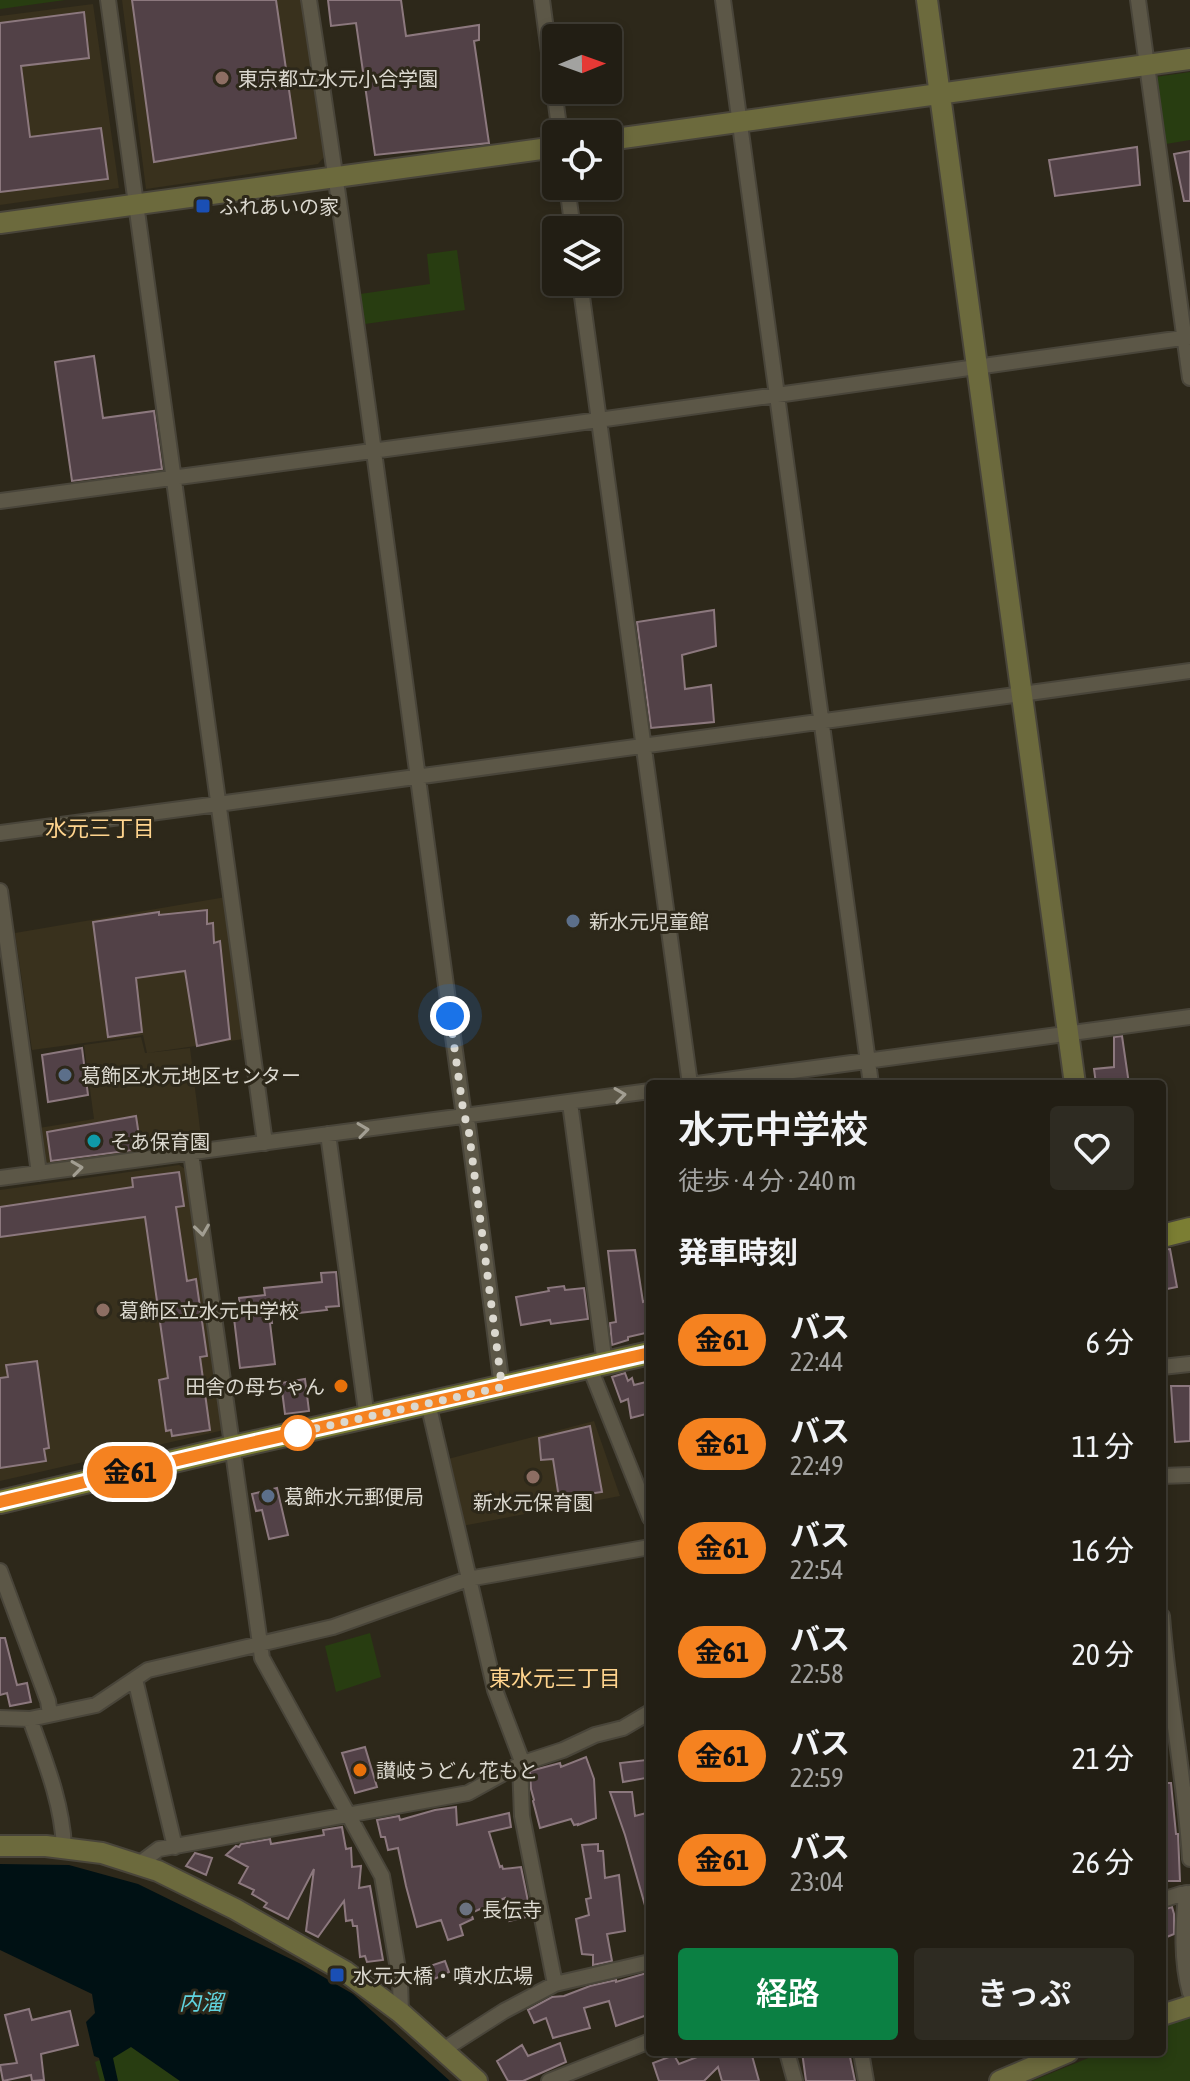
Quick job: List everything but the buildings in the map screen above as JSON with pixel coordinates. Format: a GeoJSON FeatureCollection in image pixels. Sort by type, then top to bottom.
{"type":"FeatureCollection","features":[{"type":"Feature","properties":{"kind":"main road"},"geometry":{"type":"LineString","coordinates":[[1166,1235],[1190,1229]]}},
{"type":"Feature","properties":{"kind":"main road"},"geometry":{"type":"LineString","coordinates":[[0,1502],[646,1354]]}},
{"type":"Feature","properties":{"kind":"street"},"geometry":{"type":"LineString","coordinates":[[108,0],[265,1143]]}},
{"type":"Feature","properties":{"kind":"street"},"geometry":{"type":"LineString","coordinates":[[309,0],[464,1116],[468,1125],[502,1387]]}},
{"type":"Feature","properties":{"kind":"street"},"geometry":{"type":"LineString","coordinates":[[542,0],[558,120]]}},
{"type":"Feature","properties":{"kind":"street"},"geometry":{"type":"LineString","coordinates":[[723,0],[870,1080]]}},
{"type":"Feature","properties":{"kind":"street"},"geometry":{"type":"LineString","coordinates":[[927,0],[1074,1080]]}},
{"type":"Feature","properties":{"kind":"street"},"geometry":{"type":"LineString","coordinates":[[1138,0],[1187,337],[1190,378]]}},
{"type":"Feature","properties":{"kind":"street"},"geometry":{"type":"LineString","coordinates":[[622,138],[1190,59]]}},
{"type":"Feature","properties":{"kind":"street"},"geometry":{"type":"LineString","coordinates":[[0,223],[542,149]]}},
{"type":"Feature","properties":{"kind":"street"},"geometry":{"type":"LineString","coordinates":[[582,296],[689,1080]]}},
{"type":"Feature","properties":{"kind":"street"},"geometry":{"type":"LineString","coordinates":[[0,501],[1187,337]]}},
{"type":"Feature","properties":{"kind":"street"},"geometry":{"type":"LineString","coordinates":[[0,833],[1190,671]]}},
{"type":"Feature","properties":{"kind":"street"},"geometry":{"type":"LineString","coordinates":[[0,891],[39,1173]]}},
{"type":"Feature","properties":{"kind":"street"},"geometry":{"type":"LineString","coordinates":[[727,1080],[1190,1017]]}},
{"type":"Feature","properties":{"kind":"street"},"geometry":{"type":"LineString","coordinates":[[0,1178],[646,1092]]}},
{"type":"Feature","properties":{"kind":"street"},"geometry":{"type":"LineString","coordinates":[[570,1103],[597,1366],[646,1507]]}},
{"type":"Feature","properties":{"kind":"street"},"geometry":{"type":"LineString","coordinates":[[328,1134],[367,1418]]}},
{"type":"Feature","properties":{"kind":"street"},"geometry":{"type":"LineString","coordinates":[[191,1153],[262,1658],[382,1876],[400,1981],[401,2013]]}},
{"type":"Feature","properties":{"kind":"street"},"geometry":{"type":"LineString","coordinates":[[1166,1367],[1190,1364]]}},
{"type":"Feature","properties":{"kind":"street"},"geometry":{"type":"LineString","coordinates":[[428,1403],[495,1690],[522,1764],[522,1816],[555,1984]]}},
{"type":"Feature","properties":{"kind":"street"},"geometry":{"type":"LineString","coordinates":[[1166,1476],[1190,1475]]}},
{"type":"Feature","properties":{"kind":"street"},"geometry":{"type":"LineString","coordinates":[[0,1718],[30,1719],[96,1705],[148,1670],[333,1627],[468,1579],[646,1548]]}},
{"type":"Feature","properties":{"kind":"street"},"geometry":{"type":"LineString","coordinates":[[0,1571],[48,1701],[50,1714]]}},
{"type":"Feature","properties":{"kind":"street"},"geometry":{"type":"LineString","coordinates":[[1166,1659],[1188,1820],[1190,1859]]}},
{"type":"Feature","properties":{"kind":"street"},"geometry":{"type":"LineString","coordinates":[[135,1679],[175,1847]]}},
{"type":"Feature","properties":{"kind":"street"},"geometry":{"type":"LineString","coordinates":[[139,1864],[159,1849],[468,1793],[522,1764],[595,1735],[623,1728],[646,1714]]}},
{"type":"Feature","properties":{"kind":"street"},"geometry":{"type":"LineString","coordinates":[[30,1719],[49,1769],[64,1847]]}},
{"type":"Feature","properties":{"kind":"street"},"geometry":{"type":"LineString","coordinates":[[0,1846],[64,1847],[102,1853],[158,1871],[235,1909],[346,1972],[401,2013],[477,2081]]}},
{"type":"Feature","properties":{"kind":"street"},"geometry":{"type":"LineString","coordinates":[[1166,1899],[1188,1893],[1183,1963],[1190,1993]]}},
{"type":"Feature","properties":{"kind":"street"},"geometry":{"type":"LineString","coordinates":[[443,2050],[504,2011],[555,1984],[646,1963]]}},
{"type":"Feature","properties":{"kind":"street"},"geometry":{"type":"LineString","coordinates":[[1166,2014],[1190,2006]]}},
{"type":"Feature","properties":{"kind":"street"},"geometry":{"type":"LineString","coordinates":[[549,2081],[646,2043]]}},
{"type":"Feature","properties":{"kind":"street"},"geometry":{"type":"LineString","coordinates":[[788,2056],[795,2081]]}},
{"type":"Feature","properties":{"kind":"street"},"geometry":{"type":"LineString","coordinates":[[862,2056],[866,2081]]}},
{"type":"Feature","properties":{"kind":"street"},"geometry":{"type":"LineString","coordinates":[[1000,2081],[1047,2057]]}},
{"type":"Feature","properties":{"kind":"shaded area","name":"東京都立水元小合学園"},"geometry":{"type":"Polygon","coordinates":[[[122,0],[302,0],[325,156],[318,164],[146,189],[122,0]]]}},
{"type":"Feature","properties":{"kind":"shaded area"},"geometry":{"type":"Polygon","coordinates":[[[93,4],[119,188],[0,205],[0,16],[93,4]]]}},
{"type":"Feature","properties":{"kind":"shaded area"},"geometry":{"type":"Polygon","coordinates":[[[226,897],[244,1039],[147,1053],[143,1035],[32,1050],[15,933],[226,897]]]}},
{"type":"Feature","properties":{"kind":"shaded area"},"geometry":{"type":"Polygon","coordinates":[[[141,1037],[145,1053],[190,1048],[202,1145],[43,1169],[39,1128],[94,1119],[84,1045],[141,1037]]]}},
{"type":"Feature","properties":{"kind":"shaded area","name":"葛飾区立水元中学校"},"geometry":{"type":"Polygon","coordinates":[[[179,1165],[187,1170],[224,1430],[0,1481],[0,1190],[179,1165]]]}},
{"type":"Feature","properties":{"kind":"shaded area","name":"新水元保育園"},"geometry":{"type":"Polygon","coordinates":[[[594,1421],[620,1496],[462,1526],[448,1459],[594,1421]]]}},
{"type":"Feature","properties":{"kind":"green space"},"geometry":{"type":"Polygon","coordinates":[[[0,0],[65,0],[0,9],[0,0]]]}},
{"type":"Feature","properties":{"kind":"green space"},"geometry":{"type":"Polygon","coordinates":[[[1190,72],[1190,140],[1166,144],[1155,77],[1190,72]]]}},
{"type":"Feature","properties":{"kind":"green space"},"geometry":{"type":"Polygon","coordinates":[[[457,250],[465,310],[365,324],[360,294],[430,284],[427,254],[457,250]]]}},
{"type":"Feature","properties":{"kind":"green space"},"geometry":{"type":"Polygon","coordinates":[[[370,1633],[381,1677],[336,1692],[325,1646],[370,1633]]]}},
{"type":"Feature","properties":{"kind":"green space"},"geometry":{"type":"Polygon","coordinates":[[[1190,2015],[1190,2081],[1032,2081],[1093,2056],[1166,2056],[1166,2025],[1190,2015]]]}},
{"type":"Feature","properties":{"kind":"green space"},"geometry":{"type":"Polygon","coordinates":[[[131,2046],[180,2081],[100,2081],[95,2062],[131,2046]]]}},
{"type":"Feature","properties":{"kind":"water","name":"内溜"},"geometry":{"type":"Polygon","coordinates":[[[0,1864],[69,1865],[138,1884],[301,1964],[353,1994],[450,2081],[180,2081],[131,2047],[113,2058],[118,2081],[105,2081],[99,2058],[94,2056],[86,2022],[95,2013],[92,1994],[0,1950],[0,1864]]]}},
{"type":"Feature","properties":{"kind":"bus line","name":"金61"},"geometry":{"type":"LineString","coordinates":[[0,1502],[646,1354]]}},
{"type":"Feature","properties":{"kind":"place","name":"東京都立水元小合学園"},"geometry":{"type":"Point","coordinates":[222,78]}},
{"type":"Feature","properties":{"kind":"place","name":"ふれあいの家"},"geometry":{"type":"Point","coordinates":[203,206]}},
{"type":"Feature","properties":{"kind":"place","name":"新水元児童館"},"geometry":{"type":"Point","coordinates":[573,921]}},
{"type":"Feature","properties":{"kind":"place","name":"葛飾区水元地区センター"},"geometry":{"type":"Point","coordinates":[65,1075]}},
{"type":"Feature","properties":{"kind":"place","name":"そあ保育園"},"geometry":{"type":"Point","coordinates":[94,1141]}},
{"type":"Feature","properties":{"kind":"place","name":"葛飾区立水元中学校"},"geometry":{"type":"Point","coordinates":[103,1310]}},
{"type":"Feature","properties":{"kind":"place","name":"田舎の母ちゃん"},"geometry":{"type":"Point","coordinates":[341,1386]}},
{"type":"Feature","properties":{"kind":"place","name":"新水元保育園"},"geometry":{"type":"Point","coordinates":[533,1477]}},
{"type":"Feature","properties":{"kind":"place","name":"葛飾水元郵便局"},"geometry":{"type":"Point","coordinates":[268,1496]}},
{"type":"Feature","properties":{"kind":"place","name":"讃岐うどん 花もと"},"geometry":{"type":"Point","coordinates":[360,1770]}},
{"type":"Feature","properties":{"kind":"place","name":"長伝寺"},"geometry":{"type":"Point","coordinates":[466,1909]}},
{"type":"Feature","properties":{"kind":"place","name":"水元大橋・噴水広場"},"geometry":{"type":"Point","coordinates":[337,1975]}},
{"type":"Feature","properties":{"kind":"district","name":"水元三丁目"},"geometry":{"type":"Point","coordinates":[100,828]}},
{"type":"Feature","properties":{"kind":"district","name":"東水元三丁目"},"geometry":{"type":"Point","coordinates":[555,1678]}},
{"type":"Feature","properties":{"kind":"route"},"geometry":{"type":"LineString","coordinates":[[298,1433],[286,1435],[502,1387],[468,1125],[464,1116],[450,1016]]}}]}
